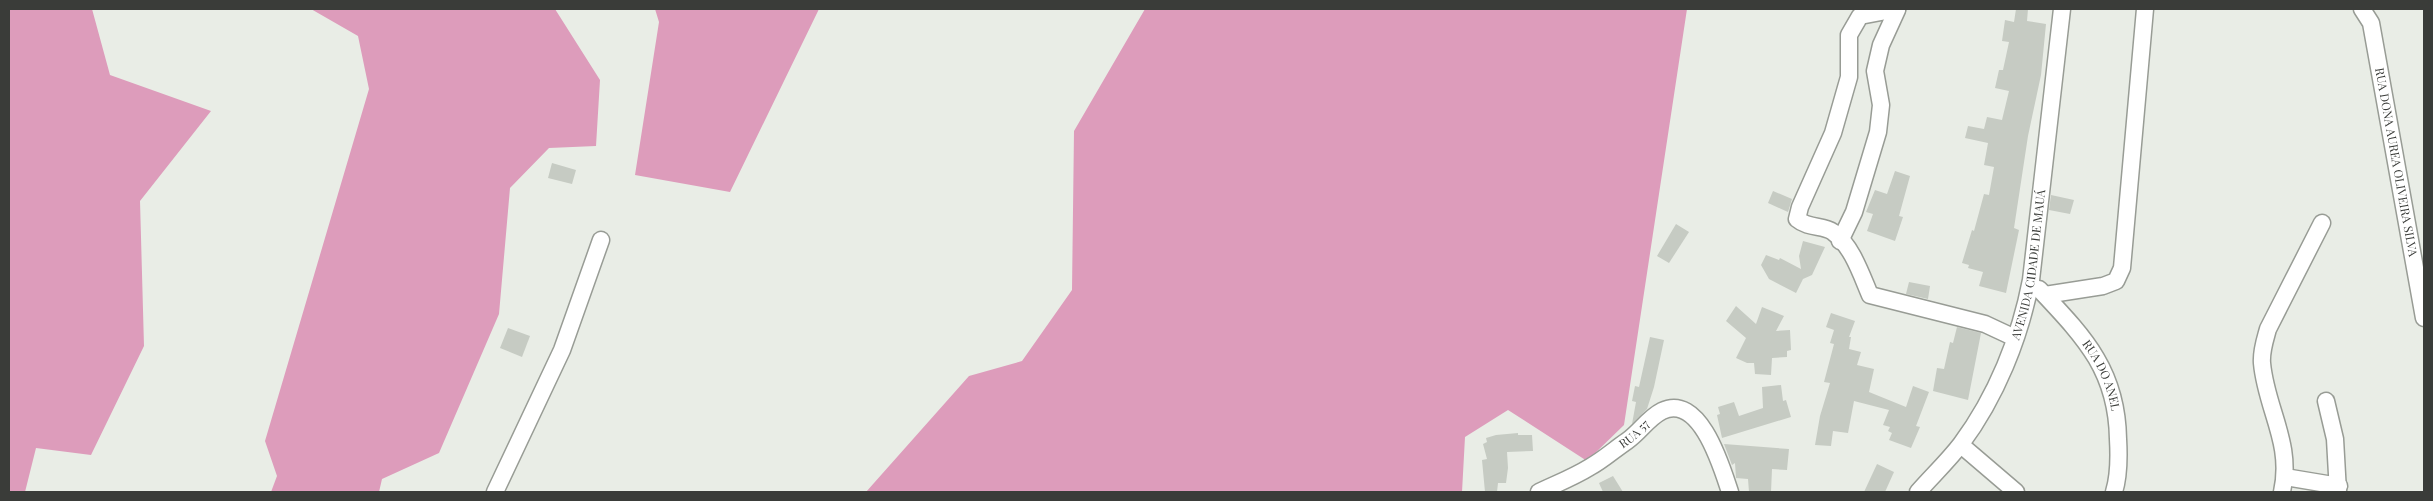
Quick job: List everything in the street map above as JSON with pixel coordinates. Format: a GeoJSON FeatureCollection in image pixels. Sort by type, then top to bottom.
{"type":"FeatureCollection","features":[{"type":"Feature","properties":{"kind":"street"},"geometry":{"type":"LineString","coordinates":[[1840,241],[1854,212],[1878,132],[1881,105],[1875,71],[1880,46],[1897,9]]}},
{"type":"Feature","properties":{"kind":"street"},"geometry":{"type":"LineString","coordinates":[[1897,9],[1860,16],[1849,35],[1849,77],[1833,133],[1800,207],[1797,219],[1805,226],[1832,232],[1852,256],[1870,295],[1985,324],[2015,338]]}},
{"type":"Feature","properties":{"kind":"street","name":"AVENIDA CIDADE DE MAUÁ"},"geometry":{"type":"LineString","coordinates":[[1918,492],[1961,445],[1996,387],[2023,317],[2031,280],[2062,9]]}},
{"type":"Feature","properties":{"kind":"street"},"geometry":{"type":"LineString","coordinates":[[2045,295],[2104,286],[2116,281],[2122,268],[2145,9]]}},
{"type":"Feature","properties":{"kind":"street","name":"RUA DONA AUREA OLIVEIRA SILVA"},"geometry":{"type":"LineString","coordinates":[[2362,9],[2371,22],[2424,318]]}},
{"type":"Feature","properties":{"kind":"street"},"geometry":{"type":"LineString","coordinates":[[2322,223],[2268,329],[2263,347],[2262,363],[2283,442],[2284,485],[2339,489],[2335,439],[2326,401]]}},
{"type":"Feature","properties":{"kind":"street"},"geometry":{"type":"LineString","coordinates":[[496,492],[562,350],[600,240]]}},
{"type":"Feature","properties":{"kind":"street","name":"RUA DO ANEL"},"geometry":{"type":"LineString","coordinates":[[2031,280],[2097,356],[2110,383],[2118,417],[2119,451],[2114,492]]}},
{"type":"Feature","properties":{"kind":"street","name":"RUA 57"},"geometry":{"type":"LineString","coordinates":[[1538,492],[1590,468],[1632,437],[1651,418],[1664,410],[1679,409],[1691,415],[1703,427],[1716,454],[1730,492]]}},
{"type":"Feature","properties":{"kind":"street"},"geometry":{"type":"LineString","coordinates":[[1961,445],[2016,492]]}},
{"type":"Feature","properties":{"kind":"shaded area"},"geometry":{"type":"Polygon","coordinates":[[[9,9],[92,9],[110,75],[211,111],[140,201],[144,346],[91,455],[36,448],[25,492],[9,492],[9,9]]]}},
{"type":"Feature","properties":{"kind":"shaded area"},"geometry":{"type":"Polygon","coordinates":[[[311,9],[555,9],[600,80],[596,146],[549,148],[510,188],[499,314],[439,453],[382,479],[379,492],[271,492],[277,476],[265,441],[369,89],[358,36],[311,9]]]}},
{"type":"Feature","properties":{"kind":"shaded area"},"geometry":{"type":"Polygon","coordinates":[[[655,9],[819,9],[730,192],[635,175],[659,22],[655,9]]]}},
{"type":"Feature","properties":{"kind":"shaded area"},"geometry":{"type":"Polygon","coordinates":[[[1145,9],[1687,9],[1624,425],[1587,461],[1508,410],[1465,437],[1462,492],[866,492],[969,376],[1022,361],[1072,290],[1074,131],[1145,9]]]}},
{"type":"Feature","properties":{"kind":"building"},"geometry":{"type":"Polygon","coordinates":[[[2016,9],[2028,9],[2027,21],[2046,24],[2041,75],[2028,136],[2014,228],[2019,230],[2006,293],[1979,286],[1983,272],[1968,268],[1969,265],[1962,263],[1972,230],[1974,231],[1984,194],[1989,195],[1994,167],[1984,165],[1988,143],[1965,138],[1968,126],[1984,129],[1987,117],[2002,120],[2009,91],[1995,88],[1999,70],[2003,70],[2009,42],[2002,41],[2005,20],[2014,22],[2016,9]]]}},
{"type":"Feature","properties":{"kind":"building"},"geometry":{"type":"Polygon","coordinates":[[[552,163],[576,170],[572,184],[548,178],[552,163]]]}},
{"type":"Feature","properties":{"kind":"building"},"geometry":{"type":"Polygon","coordinates":[[[1895,171],[1910,176],[1899,216],[1903,217],[1895,241],[1867,231],[1873,214],[1866,212],[1875,190],[1887,194],[1895,171]]]}},
{"type":"Feature","properties":{"kind":"building"},"geometry":{"type":"Polygon","coordinates":[[[1773,191],[1792,199],[1788,212],[1768,203],[1773,191]]]}},
{"type":"Feature","properties":{"kind":"building"},"geometry":{"type":"Polygon","coordinates":[[[2051,195],[2074,200],[2070,214],[2049,210],[2051,195]]]}},
{"type":"Feature","properties":{"kind":"building"},"geometry":{"type":"Polygon","coordinates":[[[1676,224],[1689,232],[1669,263],[1657,256],[1676,224]]]}},
{"type":"Feature","properties":{"kind":"building"},"geometry":{"type":"Polygon","coordinates":[[[1803,241],[1825,247],[1812,275],[1803,279],[1796,293],[1769,279],[1761,265],[1766,255],[1779,260],[1780,258],[1801,269],[1799,256],[1803,241]]]}},
{"type":"Feature","properties":{"kind":"building"},"geometry":{"type":"Polygon","coordinates":[[[1909,282],[1930,286],[1928,299],[1906,294],[1909,282]]]}},
{"type":"Feature","properties":{"kind":"building"},"geometry":{"type":"Polygon","coordinates":[[[1736,306],[1756,324],[1762,307],[1784,316],[1776,331],[1790,330],[1791,350],[1787,351],[1787,357],[1772,358],[1771,375],[1755,374],[1754,363],[1747,363],[1736,358],[1746,338],[1726,321],[1736,306]]]}},
{"type":"Feature","properties":{"kind":"building"},"geometry":{"type":"Polygon","coordinates":[[[1831,313],[1855,321],[1849,337],[1851,337],[1849,349],[1861,352],[1857,365],[1874,369],[1869,392],[1906,407],[1913,386],[1929,392],[1916,426],[1920,427],[1911,448],[1889,440],[1892,433],[1888,431],[1890,427],[1883,425],[1889,410],[1854,401],[1848,433],[1833,431],[1831,446],[1815,445],[1820,416],[1830,383],[1824,382],[1834,344],[1830,343],[1834,330],[1826,327],[1831,313]]]}},
{"type":"Feature","properties":{"kind":"building"},"geometry":{"type":"Polygon","coordinates":[[[1957,327],[1981,333],[1968,400],[1933,391],[1937,368],[1944,369],[1950,342],[1953,343],[1957,327]]]}},
{"type":"Feature","properties":{"kind":"building"},"geometry":{"type":"Polygon","coordinates":[[[508,328],[530,336],[522,357],[500,348],[508,328]]]}},
{"type":"Feature","properties":{"kind":"building"},"geometry":{"type":"Polygon","coordinates":[[[1650,337],[1664,340],[1654,387],[1647,409],[1632,424],[1636,402],[1632,401],[1635,386],[1639,387],[1650,337]]]}},
{"type":"Feature","properties":{"kind":"building"},"geometry":{"type":"Polygon","coordinates":[[[1781,385],[1783,401],[1786,400],[1791,417],[1722,438],[1717,415],[1720,414],[1718,407],[1734,402],[1739,416],[1763,408],[1762,387],[1781,385]]]}},
{"type":"Feature","properties":{"kind":"building"},"geometry":{"type":"Polygon","coordinates":[[[1518,433],[1518,435],[1532,435],[1533,451],[1507,452],[1508,468],[1506,483],[1498,483],[1497,492],[1485,492],[1482,460],[1487,459],[1483,444],[1487,442],[1486,438],[1518,433]]]}},
{"type":"Feature","properties":{"kind":"building"},"geometry":{"type":"Polygon","coordinates":[[[1724,444],[1789,449],[1787,470],[1772,469],[1771,492],[1749,492],[1748,479],[1736,478],[1735,463],[1732,465],[1724,444]]]}},
{"type":"Feature","properties":{"kind":"building"},"geometry":{"type":"Polygon","coordinates":[[[1877,464],[1894,472],[1885,492],[1864,492],[1877,464]]]}},
{"type":"Feature","properties":{"kind":"building"},"geometry":{"type":"Polygon","coordinates":[[[1613,476],[1623,492],[1603,492],[1599,483],[1613,476]]]}}]}
